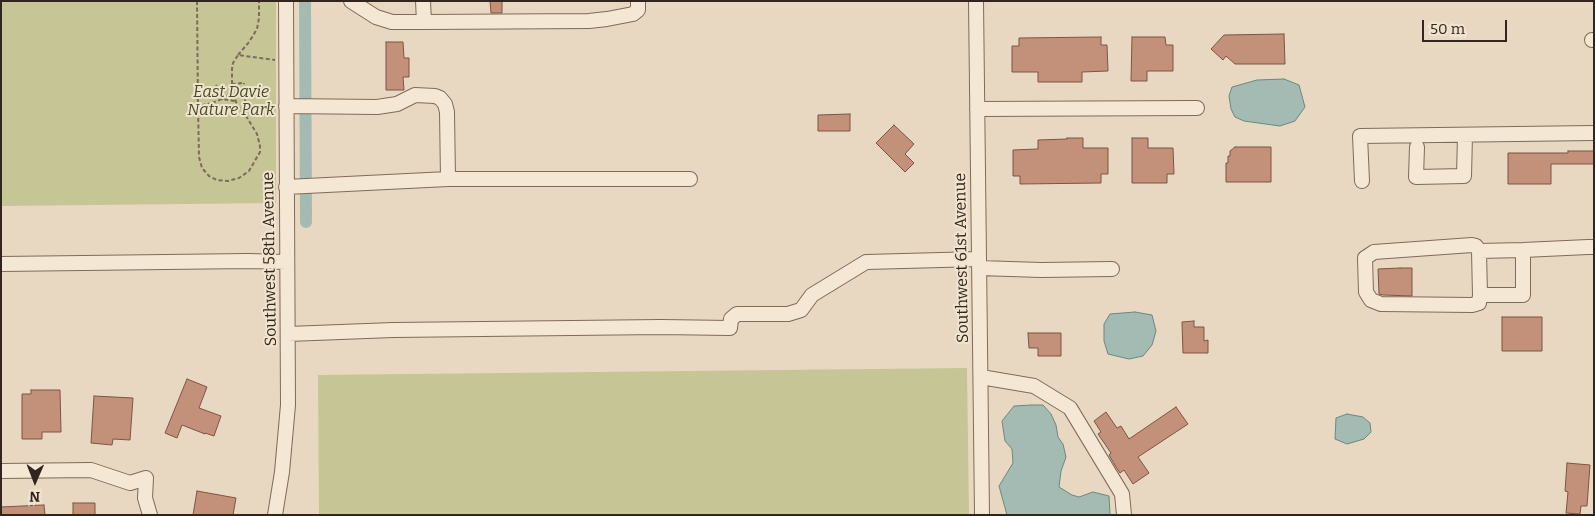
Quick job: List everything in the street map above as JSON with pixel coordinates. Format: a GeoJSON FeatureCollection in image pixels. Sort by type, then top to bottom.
{"type":"FeatureCollection","features":[{"type":"Feature","properties":{"kind":"street","name":"Southwest 58th Avenue"},"geometry":{"type":"LineString","coordinates":[[276,515],[286,436],[287,262],[290,187],[297,106],[286,1]]}},
{"type":"Feature","properties":{"kind":"street"},"geometry":{"type":"LineString","coordinates":[[351,1],[376,17],[392,22],[589,21],[633,14],[638,10],[638,1]]}},
{"type":"Feature","properties":{"kind":"street"},"geometry":{"type":"LineString","coordinates":[[423,1],[424,22]]}},
{"type":"Feature","properties":{"kind":"street","name":"Southwest 61st Avenue"},"geometry":{"type":"LineString","coordinates":[[976,1],[982,515]]}},
{"type":"Feature","properties":{"kind":"street"},"geometry":{"type":"LineString","coordinates":[[297,106],[376,107],[398,104],[415,95],[436,96],[445,104],[447,112],[448,179]]}},
{"type":"Feature","properties":{"kind":"street"},"geometry":{"type":"LineString","coordinates":[[977,109],[1197,108]]}},
{"type":"Feature","properties":{"kind":"street"},"geometry":{"type":"LineString","coordinates":[[1362,180],[1360,136],[1594,134]]}},
{"type":"Feature","properties":{"kind":"street"},"geometry":{"type":"LineString","coordinates":[[1417,147],[1416,177],[1464,176],[1465,135]]}},
{"type":"Feature","properties":{"kind":"street"},"geometry":{"type":"LineString","coordinates":[[290,187],[448,179],[690,179]]}},
{"type":"Feature","properties":{"kind":"street"},"geometry":{"type":"LineString","coordinates":[[1472,245],[1476,246],[1479,251],[1479,303],[1472,305],[1381,304],[1368,296],[1365,258],[1374,252],[1472,245]]}},
{"type":"Feature","properties":{"kind":"street"},"geometry":{"type":"LineString","coordinates":[[1479,251],[1594,247]]}},
{"type":"Feature","properties":{"kind":"street"},"geometry":{"type":"LineString","coordinates":[[1480,295],[1523,295],[1523,250]]}},
{"type":"Feature","properties":{"kind":"street"},"geometry":{"type":"LineString","coordinates":[[1,264],[287,262]]}},
{"type":"Feature","properties":{"kind":"street"},"geometry":{"type":"LineString","coordinates":[[288,334],[401,330],[730,328],[731,319],[737,314],[788,314],[801,310],[812,295],[866,262],[979,264],[1041,270],[1112,269]]}},
{"type":"Feature","properties":{"kind":"street"},"geometry":{"type":"LineString","coordinates":[[981,376],[1034,386],[1070,408],[1122,494],[1124,515]]}},
{"type":"Feature","properties":{"kind":"street"},"geometry":{"type":"LineString","coordinates":[[1,471],[91,470],[130,483],[146,478],[145,498],[150,515]]}},
{"type":"Feature","properties":{"kind":"path"},"geometry":{"type":"LineString","coordinates":[[197,1],[198,151],[200,162],[205,172],[217,180],[228,181],[239,178],[249,171],[260,152],[255,128],[235,101],[232,89],[233,63],[254,36],[257,29],[259,1]]}},
{"type":"Feature","properties":{"kind":"path"},"geometry":{"type":"LineString","coordinates":[[238,55],[275,60]]}},
{"type":"Feature","properties":{"kind":"path"},"geometry":{"type":"LineString","coordinates":[[232,84],[243,84],[246,116]]}},
{"type":"Feature","properties":{"kind":"path"},"geometry":{"type":"LineString","coordinates":[[216,85],[222,99]]}},
{"type":"Feature","properties":{"kind":"path"},"geometry":{"type":"LineString","coordinates":[[198,106],[222,99],[232,89]]}},
{"type":"Feature","properties":{"kind":"path"},"geometry":{"type":"LineString","coordinates":[[222,99],[235,101]]}},
{"type":"Feature","properties":{"kind":"path"},"geometry":{"type":"LineString","coordinates":[[212,103],[216,115]]}},
{"type":"Feature","properties":{"kind":"green space","name":"East Davie Nature Park"},"geometry":{"type":"Polygon","coordinates":[[[1,1],[276,1],[276,203],[1,206],[1,1]]]}},
{"type":"Feature","properties":{"kind":"green space"},"geometry":{"type":"Polygon","coordinates":[[[967,368],[969,515],[319,515],[318,375],[967,368]]]}},
{"type":"Feature","properties":{"kind":"shaded area"},"geometry":{"type":"Polygon","coordinates":[[[1284,79],[1299,85],[1305,107],[1295,121],[1280,126],[1244,121],[1235,117],[1231,109],[1229,96],[1232,87],[1257,80],[1284,79]]]}},
{"type":"Feature","properties":{"kind":"shaded area"},"geometry":{"type":"Polygon","coordinates":[[[1135,312],[1152,315],[1156,331],[1152,345],[1143,356],[1129,359],[1108,354],[1104,341],[1104,324],[1110,314],[1135,312]]]}},
{"type":"Feature","properties":{"kind":"shaded area"},"geometry":{"type":"Polygon","coordinates":[[[1043,405],[1051,414],[1056,425],[1058,437],[1063,444],[1066,457],[1061,471],[1059,487],[1079,497],[1093,492],[1109,496],[1109,515],[1007,515],[999,486],[1013,463],[1012,449],[1005,441],[1002,421],[1014,406],[1043,405]]]}},
{"type":"Feature","properties":{"kind":"shaded area"},"geometry":{"type":"Polygon","coordinates":[[[1347,414],[1363,417],[1370,423],[1371,432],[1364,439],[1347,444],[1335,439],[1336,418],[1347,414]]]}},
{"type":"Feature","properties":{"kind":"building"},"geometry":{"type":"Polygon","coordinates":[[[490,1],[502,1],[502,13],[491,13],[490,1]]]}},
{"type":"Feature","properties":{"kind":"building"},"geometry":{"type":"Polygon","coordinates":[[[1284,34],[1285,64],[1235,64],[1226,56],[1223,60],[1211,49],[1224,35],[1284,34]]]}},
{"type":"Feature","properties":{"kind":"building"},"geometry":{"type":"Polygon","coordinates":[[[1101,37],[1101,45],[1107,45],[1108,71],[1082,72],[1082,82],[1038,82],[1038,72],[1012,72],[1012,46],[1019,46],[1019,38],[1101,37]]]}},
{"type":"Feature","properties":{"kind":"building"},"geometry":{"type":"Polygon","coordinates":[[[1132,37],[1165,37],[1166,45],[1173,45],[1173,71],[1147,71],[1147,81],[1131,81],[1132,37]]]}},
{"type":"Feature","properties":{"kind":"building"},"geometry":{"type":"Polygon","coordinates":[[[386,42],[403,42],[404,58],[409,58],[409,77],[403,77],[404,90],[386,90],[386,42]]]}},
{"type":"Feature","properties":{"kind":"building"},"geometry":{"type":"Polygon","coordinates":[[[850,114],[850,131],[818,131],[818,115],[850,114]]]}},
{"type":"Feature","properties":{"kind":"building"},"geometry":{"type":"Polygon","coordinates":[[[894,125],[914,144],[905,154],[914,163],[905,172],[876,143],[894,125]]]}},
{"type":"Feature","properties":{"kind":"building"},"geometry":{"type":"Polygon","coordinates":[[[1083,138],[1083,148],[1108,148],[1108,174],[1101,174],[1101,183],[1020,184],[1020,176],[1013,176],[1013,150],[1038,149],[1038,140],[1083,138]]]}},
{"type":"Feature","properties":{"kind":"building"},"geometry":{"type":"Polygon","coordinates":[[[1132,138],[1148,138],[1148,148],[1173,148],[1174,174],[1167,174],[1167,183],[1132,183],[1132,138]]]}},
{"type":"Feature","properties":{"kind":"building"},"geometry":{"type":"Polygon","coordinates":[[[1235,147],[1271,147],[1271,182],[1226,182],[1226,163],[1228,163],[1230,151],[1235,147]]]}},
{"type":"Feature","properties":{"kind":"building"},"geometry":{"type":"Polygon","coordinates":[[[1568,151],[1594,151],[1594,164],[1551,164],[1551,184],[1508,184],[1508,153],[1568,153],[1568,151]]]}},
{"type":"Feature","properties":{"kind":"building"},"geometry":{"type":"Polygon","coordinates":[[[1412,268],[1412,296],[1379,294],[1378,269],[1412,268]]]}},
{"type":"Feature","properties":{"kind":"building"},"geometry":{"type":"Polygon","coordinates":[[[1502,317],[1542,317],[1542,351],[1502,351],[1502,317]]]}},
{"type":"Feature","properties":{"kind":"building"},"geometry":{"type":"Polygon","coordinates":[[[1194,321],[1194,327],[1204,327],[1204,341],[1208,340],[1208,353],[1183,353],[1182,322],[1194,321]]]}},
{"type":"Feature","properties":{"kind":"building"},"geometry":{"type":"Polygon","coordinates":[[[1028,333],[1061,333],[1061,356],[1038,356],[1038,348],[1029,348],[1028,333]]]}},
{"type":"Feature","properties":{"kind":"building"},"geometry":{"type":"Polygon","coordinates":[[[187,379],[207,387],[199,408],[221,416],[214,436],[182,425],[177,438],[165,433],[187,379]]]}},
{"type":"Feature","properties":{"kind":"building"},"geometry":{"type":"Polygon","coordinates":[[[31,390],[60,390],[61,432],[42,432],[42,439],[22,439],[22,394],[31,394],[31,390]]]}},
{"type":"Feature","properties":{"kind":"building"},"geometry":{"type":"Polygon","coordinates":[[[94,396],[133,398],[130,440],[113,439],[112,445],[91,443],[94,396]]]}},
{"type":"Feature","properties":{"kind":"building"},"geometry":{"type":"Polygon","coordinates":[[[1176,407],[1188,424],[1138,457],[1149,473],[1133,484],[1124,470],[1120,473],[1116,467],[1109,455],[1111,453],[1098,434],[1101,432],[1094,421],[1106,412],[1117,428],[1121,426],[1129,439],[1176,407]]]}},
{"type":"Feature","properties":{"kind":"building"},"geometry":{"type":"Polygon","coordinates":[[[1567,463],[1590,465],[1587,506],[1581,506],[1580,514],[1566,513],[1568,492],[1565,491],[1567,463]]]}},
{"type":"Feature","properties":{"kind":"building"},"geometry":{"type":"Polygon","coordinates":[[[197,491],[236,498],[233,515],[193,515],[197,491]]]}},
{"type":"Feature","properties":{"kind":"building"},"geometry":{"type":"Polygon","coordinates":[[[73,503],[95,503],[95,515],[73,515],[73,503]]]}},
{"type":"Feature","properties":{"kind":"building"},"geometry":{"type":"Polygon","coordinates":[[[44,505],[45,515],[1,515],[1,507],[44,505]]]}},
{"type":"Feature","properties":{"kind":"waterway"},"geometry":{"type":"LineString","coordinates":[[305,1],[306,222]]}}]}
